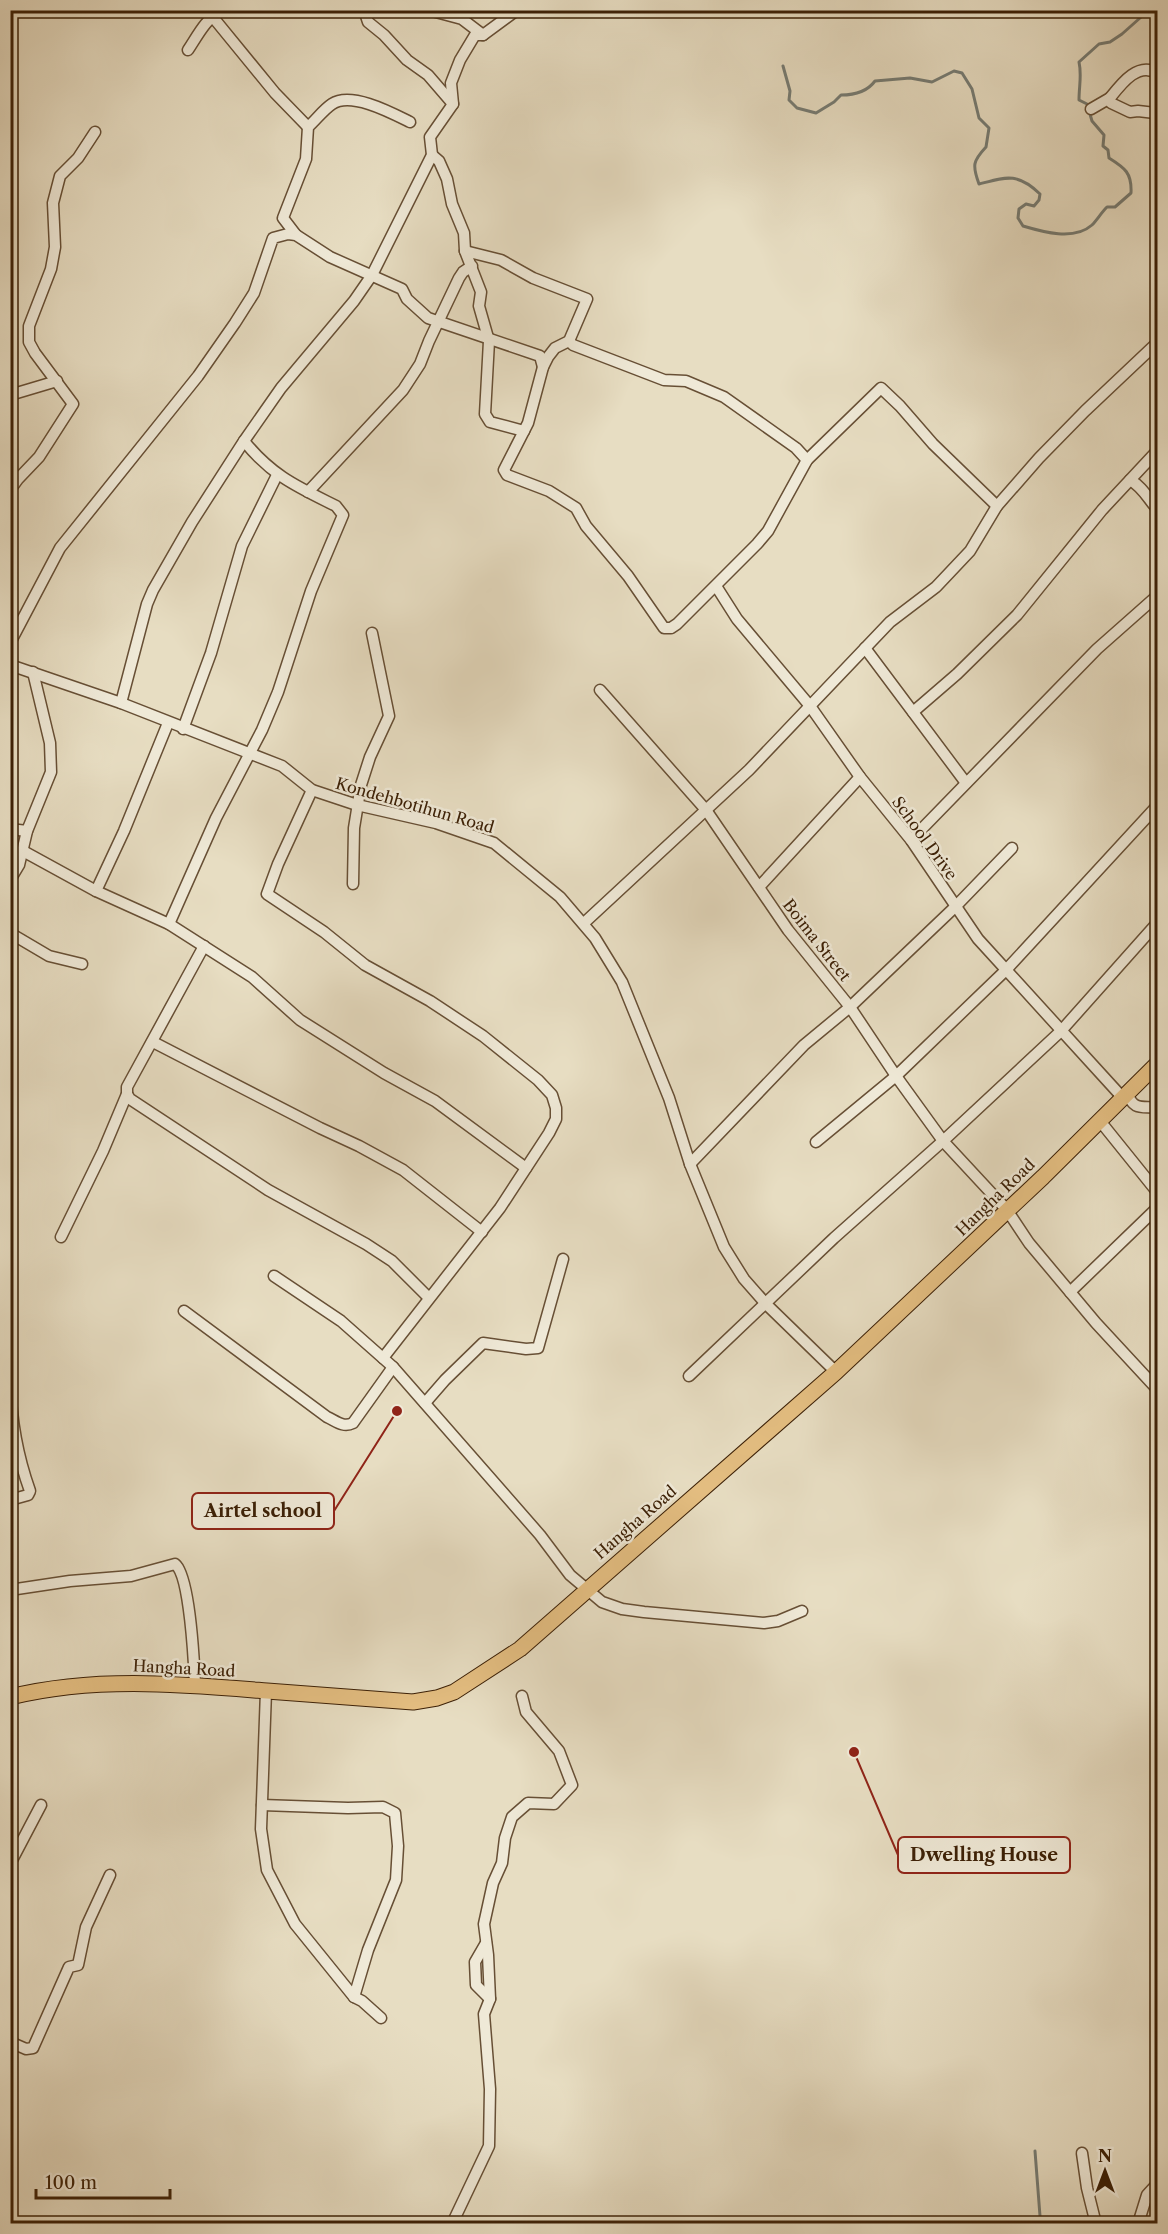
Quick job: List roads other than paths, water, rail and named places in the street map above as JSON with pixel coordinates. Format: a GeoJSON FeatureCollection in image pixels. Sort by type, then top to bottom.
{"type":"FeatureCollection","features":[{"type":"Feature","properties":{"kind":"highway","name":"Hangha Road"},"geometry":{"type":"LineString","coordinates":[[10,1697],[35,1691],[139,1682],[195,1684],[413,1702],[437,1698],[454,1692],[520,1649],[836,1372],[1158,1063]]}},
{"type":"Feature","properties":{"kind":"street"},"geometry":{"type":"LineString","coordinates":[[364,10],[368,22],[407,60],[428,75],[453,104]]}},
{"type":"Feature","properties":{"kind":"street"},"geometry":{"type":"LineString","coordinates":[[411,10],[432,11],[462,19],[483,35]]}},
{"type":"Feature","properties":{"kind":"street"},"geometry":{"type":"LineString","coordinates":[[121,703],[147,604],[153,590],[192,522],[244,441],[281,388],[347,310],[372,275],[432,155],[430,137],[453,104],[451,83],[460,60],[475,35],[483,35],[516,10]]}},
{"type":"Feature","properties":{"kind":"street"},"geometry":{"type":"LineString","coordinates":[[188,50],[217,13],[274,93],[308,127]]}},
{"type":"Feature","properties":{"kind":"street"},"geometry":{"type":"LineString","coordinates":[[1091,109],[1104,103],[1139,70],[1145,68],[1158,74]]}},
{"type":"Feature","properties":{"kind":"street"},"geometry":{"type":"LineString","coordinates":[[1110,98],[1111,103],[1130,112],[1155,113],[1158,111]]}},
{"type":"Feature","properties":{"kind":"street"},"geometry":{"type":"LineString","coordinates":[[410,122],[379,107],[352,100],[334,102],[308,127],[306,159],[283,218],[296,235],[330,257],[402,289],[413,306],[428,318],[540,357],[543,367]]}},
{"type":"Feature","properties":{"kind":"street"},"geometry":{"type":"LineString","coordinates":[[10,490],[18,478],[39,457],[73,404],[32,348],[29,342],[29,326],[51,269],[56,247],[53,202],[60,176],[78,158],[95,132]]}},
{"type":"Feature","properties":{"kind":"street"},"geometry":{"type":"LineString","coordinates":[[432,155],[439,161],[447,179],[452,204],[464,232],[465,251],[480,292],[479,306],[489,341],[485,414],[490,422],[524,432]]}},
{"type":"Feature","properties":{"kind":"street"},"geometry":{"type":"LineString","coordinates":[[10,643],[60,548],[198,376],[229,333],[254,293],[273,238],[288,234],[296,235]]}},
{"type":"Feature","properties":{"kind":"street"},"geometry":{"type":"LineString","coordinates":[[465,251],[501,260],[533,278],[587,299],[569,341],[551,352],[543,367],[534,405],[524,432],[504,470],[507,475],[549,491],[576,507],[586,526],[628,576],[664,627],[671,628],[677,624],[768,531],[807,460],[881,388],[933,444],[997,506]]}},
{"type":"Feature","properties":{"kind":"street"},"geometry":{"type":"LineString","coordinates":[[308,492],[403,390],[420,364],[438,321],[463,272],[472,266]]}},
{"type":"Feature","properties":{"kind":"street"},"geometry":{"type":"LineString","coordinates":[[569,341],[573,345],[644,373],[664,380],[686,381],[724,397],[796,448],[807,460]]}},
{"type":"Feature","properties":{"kind":"street"},"geometry":{"type":"LineString","coordinates":[[584,923],[748,770],[890,622],[936,587],[970,551],[997,506],[1018,481],[1069,426],[1158,342]]}},
{"type":"Feature","properties":{"kind":"street"},"geometry":{"type":"LineString","coordinates":[[10,394],[57,381]]}},
{"type":"Feature","properties":{"kind":"street"},"geometry":{"type":"LineString","coordinates":[[169,924],[197,858],[250,755],[278,692],[311,591],[343,514],[336,507],[277,475],[255,455],[244,441]]}},
{"type":"Feature","properties":{"kind":"street"},"geometry":{"type":"LineString","coordinates":[[913,712],[957,674],[1017,615],[1102,510],[1158,450]]}},
{"type":"Feature","properties":{"kind":"street"},"geometry":{"type":"LineString","coordinates":[[183,729],[211,652],[242,546],[277,475]]}},
{"type":"Feature","properties":{"kind":"street"},"geometry":{"type":"LineString","coordinates":[[1130,480],[1143,490],[1158,510]]}},
{"type":"Feature","properties":{"kind":"street","name":"School Drive"},"geometry":{"type":"LineString","coordinates":[[716,586],[737,619],[810,706],[860,777],[910,840],[978,939],[1131,1102],[1136,1106],[1158,1108]]}},
{"type":"Feature","properties":{"kind":"street"},"geometry":{"type":"LineString","coordinates":[[910,840],[1097,649],[1158,596]]}},
{"type":"Feature","properties":{"kind":"street"},"geometry":{"type":"LineString","coordinates":[[352,884],[352,852],[357,805],[370,758],[389,716],[372,633]]}},
{"type":"Feature","properties":{"kind":"street"},"geometry":{"type":"LineString","coordinates":[[865,648],[966,783]]}},
{"type":"Feature","properties":{"kind":"street","name":"Kondehbotihun Road"},"geometry":{"type":"LineString","coordinates":[[10,665],[121,703],[282,766],[312,790],[357,805],[435,823],[494,843],[560,897],[584,923],[608,956],[622,982],[669,1098],[690,1164],[724,1247],[744,1279],[766,1304],[836,1372]]}},
{"type":"Feature","properties":{"kind":"street"},"geometry":{"type":"LineString","coordinates":[[10,879],[19,865],[27,831],[49,782],[52,765],[47,729],[33,672]]}},
{"type":"Feature","properties":{"kind":"street","name":"Boima Street"},"geometry":{"type":"LineString","coordinates":[[600,690],[706,810],[788,930],[850,1007],[943,1141],[1007,1210],[1029,1243],[1070,1292],[1158,1390]]}},
{"type":"Feature","properties":{"kind":"street"},"geometry":{"type":"LineString","coordinates":[[96,891],[124,831],[168,723]]}},
{"type":"Feature","properties":{"kind":"street"},"geometry":{"type":"LineString","coordinates":[[759,887],[860,777]]}},
{"type":"Feature","properties":{"kind":"street"},"geometry":{"type":"LineString","coordinates":[[312,790],[278,864],[267,894],[324,932],[365,965],[430,1001],[483,1036],[511,1057],[552,1095],[556,1108],[556,1119],[482,1232],[383,1358]]}},
{"type":"Feature","properties":{"kind":"street"},"geometry":{"type":"LineString","coordinates":[[816,1142],[896,1076],[1006,970],[1158,805]]}},
{"type":"Feature","properties":{"kind":"street"},"geometry":{"type":"LineString","coordinates":[[10,829],[27,831]]}},
{"type":"Feature","properties":{"kind":"street"},"geometry":{"type":"LineString","coordinates":[[690,1164],[804,1045],[850,1007],[955,908],[1012,848]]}},
{"type":"Feature","properties":{"kind":"street"},"geometry":{"type":"LineString","coordinates":[[23,851],[96,891],[169,924],[204,946],[252,978],[300,1020],[384,1073],[435,1101],[526,1168]]}},
{"type":"Feature","properties":{"kind":"street"},"geometry":{"type":"LineString","coordinates":[[689,1376],[834,1238],[943,1141],[1061,1030],[1158,922]]}},
{"type":"Feature","properties":{"kind":"street"},"geometry":{"type":"LineString","coordinates":[[10,933],[49,956],[82,964]]}},
{"type":"Feature","properties":{"kind":"street"},"geometry":{"type":"LineString","coordinates":[[61,1237],[103,1151],[128,1087],[204,946]]}},
{"type":"Feature","properties":{"kind":"street"},"geometry":{"type":"LineString","coordinates":[[153,1042],[403,1170],[482,1232]]}},
{"type":"Feature","properties":{"kind":"street"},"geometry":{"type":"LineString","coordinates":[[127,1094],[130,1099],[268,1190],[375,1250],[392,1262],[429,1298]]}},
{"type":"Feature","properties":{"kind":"street"},"geometry":{"type":"LineString","coordinates":[[1100,1120],[1158,1193]]}},
{"type":"Feature","properties":{"kind":"street"},"geometry":{"type":"LineString","coordinates":[[1070,1292],[1158,1207]]}},
{"type":"Feature","properties":{"kind":"street"},"geometry":{"type":"LineString","coordinates":[[424,1403],[483,1343],[526,1349],[538,1348],[563,1259]]}},
{"type":"Feature","properties":{"kind":"street"},"geometry":{"type":"LineString","coordinates":[[274,1276],[341,1321],[393,1367],[540,1535],[570,1575],[602,1602],[622,1609],[644,1612],[764,1623],[778,1621],[802,1611]]}},
{"type":"Feature","properties":{"kind":"street"},"geometry":{"type":"LineString","coordinates":[[184,1311],[327,1417],[342,1425],[353,1423],[393,1367]]}},
{"type":"Feature","properties":{"kind":"street"},"geometry":{"type":"LineString","coordinates":[[10,1500],[28,1495],[30,1491],[16,1443],[11,1415],[11,1342]]}},
{"type":"Feature","properties":{"kind":"street"},"geometry":{"type":"LineString","coordinates":[[10,1590],[70,1581],[131,1576],[175,1564],[182,1572],[187,1600],[195,1684]]}},
{"type":"Feature","properties":{"kind":"street"},"geometry":{"type":"LineString","coordinates":[[266,1691],[262,1805],[263,1854],[273,1883],[295,1924],[354,1997],[381,2018]]}},
{"type":"Feature","properties":{"kind":"street"},"geometry":{"type":"LineString","coordinates":[[452,2223],[482,2164],[489,2142],[490,2089],[484,2014],[490,1999],[484,1924],[493,1883],[502,1863],[512,1817],[528,1803],[554,1804],[572,1785],[559,1751],[526,1712],[522,1696]]}},
{"type":"Feature","properties":{"kind":"street"},"geometry":{"type":"LineString","coordinates":[[10,1863],[41,1805]]}},
{"type":"Feature","properties":{"kind":"street"},"geometry":{"type":"LineString","coordinates":[[262,1805],[383,1807],[395,1814],[398,1846],[396,1880],[378,1921],[354,1997]]}},
{"type":"Feature","properties":{"kind":"street"},"geometry":{"type":"LineString","coordinates":[[10,2042],[26,2049],[33,2048],[69,1967],[78,1965],[86,1927],[110,1875]]}},
{"type":"Feature","properties":{"kind":"street"},"geometry":{"type":"LineString","coordinates":[[1082,2153],[1087,2188],[1096,2223]]}},
{"type":"Feature","properties":{"kind":"street"},"geometry":{"type":"LineString","coordinates":[[1138,2223],[1147,2195],[1158,2183]]}},
{"type":"Feature","properties":{"kind":"waterway"},"geometry":{"type":"LineString","coordinates":[[783,66],[790,91],[789,100],[797,108],[816,113],[841,95],[860,92],[875,81],[910,78],[932,82],[954,71],[962,73],[972,89],[979,118],[989,128],[986,147],[978,156],[975,164],[979,184],[1004,178],[1025,182],[1040,194],[1034,206],[1026,204],[1019,209],[1018,218],[1023,226],[1058,234],[1076,233],[1092,225],[1107,207],[1115,207],[1131,193],[1129,176],[1123,168],[1109,158],[1108,150],[1103,146],[1104,135],[1092,121],[1087,104],[1079,100],[1079,62],[1099,44],[1110,42],[1122,34],[1149,10]]}},
{"type":"Feature","properties":{"kind":"waterway"},"geometry":{"type":"LineString","coordinates":[[1035,2151],[1040,2216],[1038,2224]]}},
{"type":"Feature","properties":{"kind":"place","name":"Airtel school"},"geometry":{"type":"Point","coordinates":[397,1411]}},
{"type":"Feature","properties":{"kind":"place","name":"Dwelling House"},"geometry":{"type":"Point","coordinates":[854,1752]}}]}
